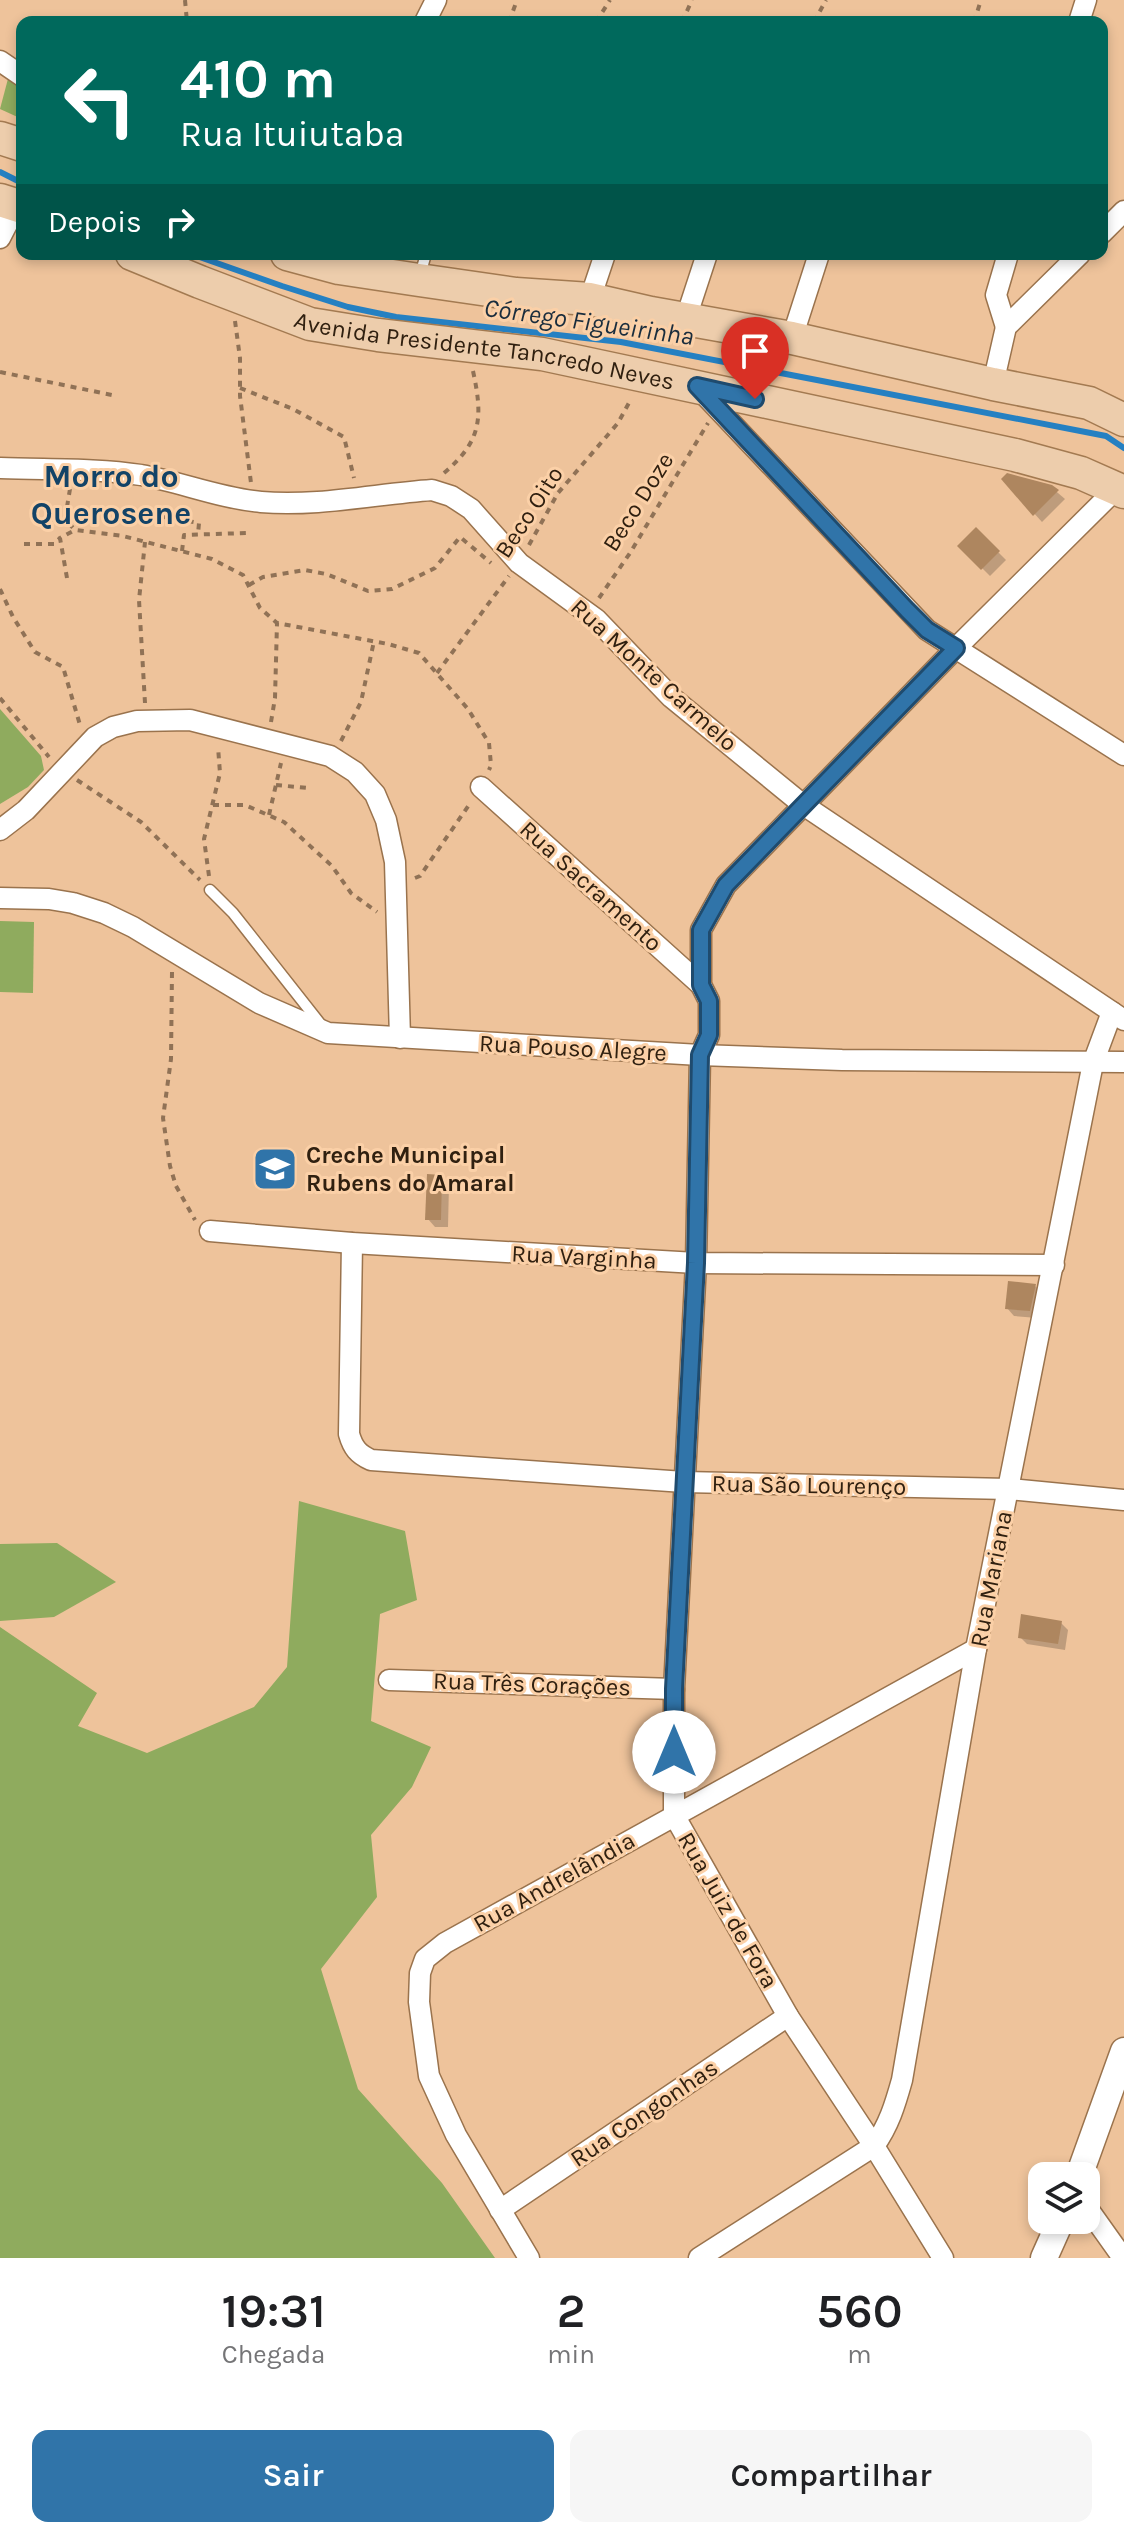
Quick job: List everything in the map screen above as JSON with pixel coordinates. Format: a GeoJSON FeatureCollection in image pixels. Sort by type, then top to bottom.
{"type":"FeatureCollection","features":[{"type":"Feature","properties":{"kind":"main road","name":"Avenida Presidente Tancredo Neves"},"geometry":{"type":"LineString","coordinates":[[147,260],[310,324],[542,354],[636,374],[707,397],[1015,455],[1122,487]]}},
{"type":"Feature","properties":{"kind":"main road"},"geometry":{"type":"LineString","coordinates":[[341,261],[422,267],[516,294],[590,299],[792,338],[1089,403],[1124,420]]}},
{"type":"Feature","properties":{"kind":"street"},"geometry":{"type":"LineString","coordinates":[[0,238],[13,204]]}},
{"type":"Feature","properties":{"kind":"street"},"geometry":{"type":"LineString","coordinates":[[1108,227],[1124,211]]}},
{"type":"Feature","properties":{"kind":"street"},"geometry":{"type":"LineString","coordinates":[[590,299],[603,260]]}},
{"type":"Feature","properties":{"kind":"street"},"geometry":{"type":"LineString","coordinates":[[686,318],[705,260]]}},
{"type":"Feature","properties":{"kind":"street"},"geometry":{"type":"LineString","coordinates":[[792,338],[817,260]]}},
{"type":"Feature","properties":{"kind":"street"},"geometry":{"type":"LineString","coordinates":[[993,384],[1006,327],[996,295],[1006,260]]}},
{"type":"Feature","properties":{"kind":"street"},"geometry":{"type":"LineString","coordinates":[[1006,327],[1074,260]]}},
{"type":"Feature","properties":{"kind":"street"},"geometry":{"type":"LineString","coordinates":[[707,397],[927,630],[1124,755]]}},
{"type":"Feature","properties":{"kind":"street","name":"Rua Monte Carmelo"},"geometry":{"type":"LineString","coordinates":[[0,468],[142,476],[254,501],[298,503],[432,490],[451,496],[471,509],[513,571],[588,614],[671,697],[802,804],[1118,1016]]}},
{"type":"Feature","properties":{"kind":"street","name":"Rua Juiz de Fora"},"geometry":{"type":"LineString","coordinates":[[943,2258],[788,2016],[674,1815],[674,1689],[696,1263],[700,1055],[709,1035],[709,1001],[701,985],[701,930],[726,885],[802,804],[956,648],[1122,487]]}},
{"type":"Feature","properties":{"kind":"street"},"geometry":{"type":"LineString","coordinates":[[0,830],[26,810],[95,737],[113,727],[146,721],[190,720],[333,758],[355,772],[375,794],[386,820],[395,862],[400,1038]]}},
{"type":"Feature","properties":{"kind":"street","name":"Rua Sacramento"},"geometry":{"type":"LineString","coordinates":[[481,787],[701,985]]}},
{"type":"Feature","properties":{"kind":"street","name":"Rua Pouso Alegre"},"geometry":{"type":"LineString","coordinates":[[0,898],[49,899],[104,913],[268,1007],[328,1033],[700,1055],[842,1060],[1124,1062]]}},
{"type":"Feature","properties":{"kind":"street","name":"Rua Mariana"},"geometry":{"type":"LineString","coordinates":[[874,2146],[894,2112],[902,2080],[976,1649],[1093,1063],[1118,1016]]}},
{"type":"Feature","properties":{"kind":"street","name":"Rua Varginha"},"geometry":{"type":"LineString","coordinates":[[210,1231],[352,1243],[696,1263],[1054,1265]]}},
{"type":"Feature","properties":{"kind":"street","name":"Rua São Lourenço"},"geometry":{"type":"LineString","coordinates":[[352,1243],[349,1434],[355,1449],[371,1460],[684,1482],[1009,1489],[1124,1500]]}},
{"type":"Feature","properties":{"kind":"street","name":"Rua Andrelândia"},"geometry":{"type":"LineString","coordinates":[[529,2258],[456,2135],[429,2076],[419,2002],[420,1973],[425,1959],[445,1943],[976,1649]]}},
{"type":"Feature","properties":{"kind":"street","name":"Rua Três Corações"},"geometry":{"type":"LineString","coordinates":[[389,1680],[674,1689]]}},
{"type":"Feature","properties":{"kind":"street","name":"Rua Congonhas"},"geometry":{"type":"LineString","coordinates":[[500,2210],[788,2016]]}},
{"type":"Feature","properties":{"kind":"street"},"geometry":{"type":"LineString","coordinates":[[1084,2162],[1124,2051]]}},
{"type":"Feature","properties":{"kind":"street"},"geometry":{"type":"LineString","coordinates":[[699,2258],[874,2146]]}},
{"type":"Feature","properties":{"kind":"street"},"geometry":{"type":"LineString","coordinates":[[1100,2226],[1123,2258]]}},
{"type":"Feature","properties":{"kind":"street"},"geometry":{"type":"LineString","coordinates":[[1044,2258],[1055,2234]]}},
{"type":"Feature","properties":{"kind":"lane"},"geometry":{"type":"LineString","coordinates":[[210,890],[233,913],[328,1033]]}},
{"type":"Feature","properties":{"kind":"path"},"geometry":{"type":"LineString","coordinates":[[232,294],[254,501]]}},
{"type":"Feature","properties":{"kind":"path"},"geometry":{"type":"LineString","coordinates":[[424,491],[452,466],[475,438],[479,403],[466,345]]}},
{"type":"Feature","properties":{"kind":"path"},"geometry":{"type":"LineString","coordinates":[[0,372],[112,395]]}},
{"type":"Feature","properties":{"kind":"path","name":"Beco Oito"},"geometry":{"type":"LineString","coordinates":[[437,673],[513,571],[558,493],[618,423],[634,394],[636,374]]}},
{"type":"Feature","properties":{"kind":"path"},"geometry":{"type":"LineString","coordinates":[[240,388],[293,409],[344,437],[359,496]]}},
{"type":"Feature","properties":{"kind":"path","name":"Beco Doze"},"geometry":{"type":"LineString","coordinates":[[588,614],[630,553],[707,397]]}},
{"type":"Feature","properties":{"kind":"path"},"geometry":{"type":"LineString","coordinates":[[67,482],[71,490],[65,519],[75,530]]}},
{"type":"Feature","properties":{"kind":"path"},"geometry":{"type":"LineString","coordinates":[[164,517],[199,523],[198,534]]}},
{"type":"Feature","properties":{"kind":"path"},"geometry":{"type":"LineString","coordinates":[[24,544],[54,544],[75,530],[123,536],[212,559],[243,575],[260,608],[277,623],[374,641],[419,653],[468,709],[489,743],[491,765],[481,787],[420,876],[396,886]]}},
{"type":"Feature","properties":{"kind":"path"},"geometry":{"type":"LineString","coordinates":[[182,551],[184,535],[247,533]]}},
{"type":"Feature","properties":{"kind":"path","name":"Beco Oito"},"geometry":{"type":"LineString","coordinates":[[249,585],[263,577],[305,570],[326,574],[368,591],[392,589],[435,568],[460,537],[496,568]]}},
{"type":"Feature","properties":{"kind":"path"},"geometry":{"type":"LineString","coordinates":[[60,538],[67,578]]}},
{"type":"Feature","properties":{"kind":"path"},"geometry":{"type":"LineString","coordinates":[[145,542],[139,600],[146,721]]}},
{"type":"Feature","properties":{"kind":"path"},"geometry":{"type":"LineString","coordinates":[[0,589],[35,652],[63,667],[86,746]]}},
{"type":"Feature","properties":{"kind":"path"},"geometry":{"type":"LineString","coordinates":[[268,740],[275,698],[277,623]]}},
{"type":"Feature","properties":{"kind":"path"},"geometry":{"type":"LineString","coordinates":[[333,758],[361,702],[374,641]]}},
{"type":"Feature","properties":{"kind":"path"},"geometry":{"type":"LineString","coordinates":[[0,698],[63,771],[141,822],[210,890]]}},
{"type":"Feature","properties":{"kind":"path"},"geometry":{"type":"LineString","coordinates":[[210,890],[204,839],[220,773],[219,728]]}},
{"type":"Feature","properties":{"kind":"path"},"geometry":{"type":"LineString","coordinates":[[269,815],[283,757]]}},
{"type":"Feature","properties":{"kind":"path"},"geometry":{"type":"LineString","coordinates":[[276,785],[308,788]]}},
{"type":"Feature","properties":{"kind":"path"},"geometry":{"type":"LineString","coordinates":[[213,805],[245,805],[284,822],[332,866],[351,893],[397,926]]}},
{"type":"Feature","properties":{"kind":"path"},"geometry":{"type":"LineString","coordinates":[[171,949],[171,1059],[163,1118],[170,1166],[184,1204],[199,1226],[210,1231]]}},
{"type":"Feature","properties":{"kind":"green space"},"geometry":{"type":"Polygon","coordinates":[[[9,75],[16,81],[16,116],[0,109],[9,75]]]}},
{"type":"Feature","properties":{"kind":"green space"},"geometry":{"type":"Polygon","coordinates":[[[0,709],[41,756],[44,770],[28,787],[0,804],[0,709]]]}},
{"type":"Feature","properties":{"kind":"green space"},"geometry":{"type":"Polygon","coordinates":[[[0,921],[34,922],[33,993],[0,992],[0,921]]]}},
{"type":"Feature","properties":{"kind":"green space"},"geometry":{"type":"Polygon","coordinates":[[[299,1501],[405,1531],[417,1600],[380,1614],[371,1721],[431,1747],[412,1787],[371,1835],[377,1897],[321,1969],[358,2089],[442,2183],[495,2258],[0,2258],[0,1627],[97,1693],[78,1726],[147,1753],[254,1707],[287,1667],[299,1501]]]}},
{"type":"Feature","properties":{"kind":"green space"},"geometry":{"type":"Polygon","coordinates":[[[57,1543],[116,1582],[54,1617],[0,1621],[0,1544],[57,1543]]]}},
{"type":"Feature","properties":{"kind":"building"},"geometry":{"type":"Polygon","coordinates":[[[1007,473],[1052,485],[1059,490],[1033,516],[1001,479],[1007,473]]]}},
{"type":"Feature","properties":{"kind":"building"},"geometry":{"type":"Polygon","coordinates":[[[976,527],[1000,551],[981,570],[957,546],[976,527]]]}},
{"type":"Feature","properties":{"kind":"building"},"geometry":{"type":"Polygon","coordinates":[[[427,1174],[442,1175],[441,1220],[425,1220],[427,1174]]]}},
{"type":"Feature","properties":{"kind":"building"},"geometry":{"type":"Polygon","coordinates":[[[1008,1281],[1036,1284],[1030,1311],[1005,1309],[1008,1281]]]}},
{"type":"Feature","properties":{"kind":"building"},"geometry":{"type":"Polygon","coordinates":[[[1021,1614],[1062,1621],[1058,1644],[1018,1638],[1021,1614]]]}},
{"type":"Feature","properties":{"kind":"waterway","name":"Córrego Figueirinha"},"geometry":{"type":"LineString","coordinates":[[0,172],[16,180]]}},
{"type":"Feature","properties":{"kind":"waterway","name":"Córrego Figueirinha"},"geometry":{"type":"LineString","coordinates":[[208,260],[348,307],[396,317],[621,342],[1106,436],[1124,448]]}},
{"type":"Feature","properties":{"kind":"place","name":"Creche Municipal Rubens do Amaral"},"geometry":{"type":"Point","coordinates":[275,1169]}},
{"type":"Feature","properties":{"kind":"district","name":"Morro do Querosene"},"geometry":{"type":"Point","coordinates":[111,494]}},
{"type":"Feature","properties":{"kind":"route"},"geometry":{"type":"LineString","coordinates":[[674,1752],[674,1689],[696,1263],[700,1055],[709,1035],[709,1001],[701,985],[701,930],[726,885],[956,648],[927,630],[888,591],[697,386],[755,399]]}}]}
